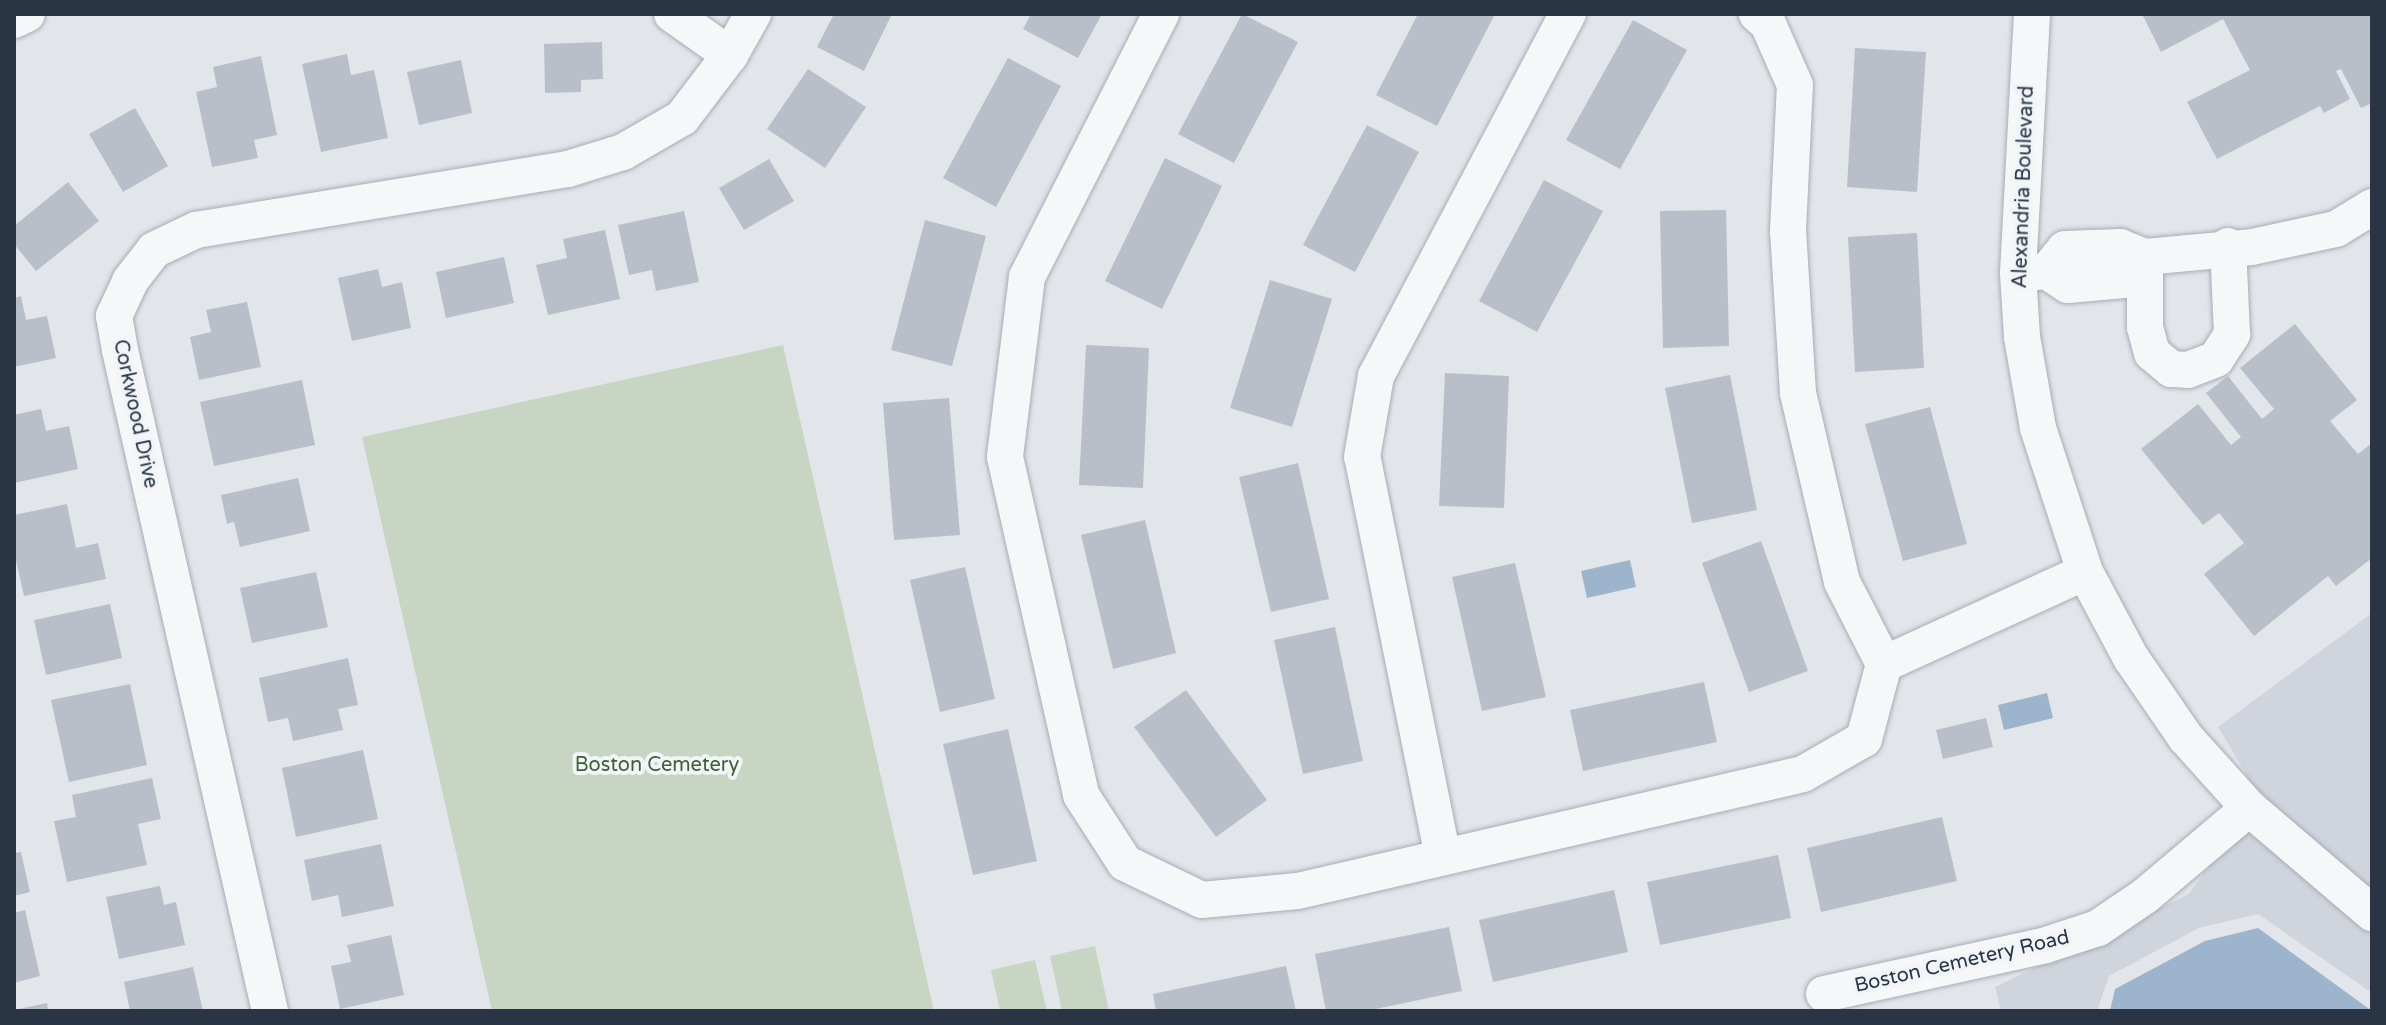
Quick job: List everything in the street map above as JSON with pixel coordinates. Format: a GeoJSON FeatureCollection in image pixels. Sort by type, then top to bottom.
{"type":"FeatureCollection","features":[{"type":"Feature","properties":{"kind":"street"},"geometry":{"type":"LineString","coordinates":[[14,20],[27,14]]}},
{"type":"Feature","properties":{"kind":"street"},"geometry":{"type":"LineString","coordinates":[[672,14],[730,55]]}},
{"type":"Feature","properties":{"kind":"street","name":"Corkwood Drive"},"geometry":{"type":"LineString","coordinates":[[270,1011],[120,350],[114,316],[130,281],[154,250],[196,230],[568,169],[623,152],[682,118],[730,55],[753,14]]}},
{"type":"Feature","properties":{"kind":"street"},"geometry":{"type":"LineString","coordinates":[[1161,14],[1027,277],[1005,457],[1081,795],[1125,863],[1202,900],[1298,891],[1803,774],[1864,739],[1884,664],[1842,582],[1798,393],[1788,231],[1795,85],[1768,24],[1757,14]]}},
{"type":"Feature","properties":{"kind":"street"},"geometry":{"type":"LineString","coordinates":[[1443,857],[1362,457],[1376,376],[1568,14]]}},
{"type":"Feature","properties":{"kind":"street","name":"Alexandria Boulevard"},"geometry":{"type":"LineString","coordinates":[[2032,14],[2032,272],[2038,428],[2085,572],[2164,708],[2249,808],[2372,913]]}},
{"type":"Feature","properties":{"kind":"street"},"geometry":{"type":"LineString","coordinates":[[2032,272],[2068,285],[2124,280],[2145,257],[2228,246],[2252,247],[2336,229],[2372,207]]}},
{"type":"Feature","properties":{"kind":"street"},"geometry":{"type":"LineString","coordinates":[[2145,257],[2145,327],[2152,353],[2171,369],[2188,370],[2216,359],[2232,334],[2228,246]]}},
{"type":"Feature","properties":{"kind":"street"},"geometry":{"type":"LineString","coordinates":[[1884,664],[2085,572]]}},
{"type":"Feature","properties":{"kind":"street","name":"Boston Cemetery Road"},"geometry":{"type":"LineString","coordinates":[[1824,994],[2046,945],[2098,928],[2145,896],[2249,808]]}},
{"type":"Feature","properties":{"kind":"shaded area"},"geometry":{"type":"Polygon","coordinates":[[[2372,613],[2372,894],[2258,794],[2218,727],[2372,613]]]}},
{"type":"Feature","properties":{"kind":"shaded area"},"geometry":{"type":"Polygon","coordinates":[[[2250,829],[2372,932],[2372,993],[2258,914],[2199,928],[2109,976],[2097,1011],[2001,1011],[1995,987],[2189,894],[2212,861],[2250,829]]]}},
{"type":"Feature","properties":{"kind":"green space","name":"Boston Cemetery"},"geometry":{"type":"Polygon","coordinates":[[[783,345],[934,1011],[492,1011],[362,437],[783,345]]]}},
{"type":"Feature","properties":{"kind":"green space"},"geometry":{"type":"Polygon","coordinates":[[[1095,946],[1109,1011],[1062,1011],[1050,956],[1095,946]]]}},
{"type":"Feature","properties":{"kind":"green space"},"geometry":{"type":"Polygon","coordinates":[[[1035,960],[1047,1011],[1000,1011],[991,970],[1035,960]]]}},
{"type":"Feature","properties":{"kind":"water"},"geometry":{"type":"Polygon","coordinates":[[[1630,560],[1636,587],[1587,598],[1581,571],[1630,560]]]}},
{"type":"Feature","properties":{"kind":"water"},"geometry":{"type":"Polygon","coordinates":[[[2047,693],[2053,718],[2004,730],[1998,705],[2047,693]]]}},
{"type":"Feature","properties":{"kind":"water"},"geometry":{"type":"Polygon","coordinates":[[[2258,928],[2372,1011],[2110,1011],[2115,989],[2205,941],[2258,928]]]}},
{"type":"Feature","properties":{"kind":"building"},"geometry":{"type":"Polygon","coordinates":[[[834,14],[892,14],[864,71],[817,47],[834,14]]]}},
{"type":"Feature","properties":{"kind":"building"},"geometry":{"type":"Polygon","coordinates":[[[1031,14],[1102,14],[1078,58],[1023,29],[1031,14]]]}},
{"type":"Feature","properties":{"kind":"building"},"geometry":{"type":"Polygon","coordinates":[[[1242,14],[1298,42],[1234,163],[1178,134],[1242,14]]]}},
{"type":"Feature","properties":{"kind":"building"},"geometry":{"type":"Polygon","coordinates":[[[1418,14],[1495,14],[1437,126],[1376,95],[1418,14]]]}},
{"type":"Feature","properties":{"kind":"building"},"geometry":{"type":"Polygon","coordinates":[[[2142,14],[2372,14],[2372,103],[2361,108],[2341,69],[2336,71],[2350,99],[2324,113],[2320,106],[2217,159],[2187,102],[2250,70],[2223,19],[2161,52],[2142,14]]]}},
{"type":"Feature","properties":{"kind":"building"},"geometry":{"type":"Polygon","coordinates":[[[1633,20],[1687,50],[1620,169],[1566,140],[1633,20]]]}},
{"type":"Feature","properties":{"kind":"building"},"geometry":{"type":"Polygon","coordinates":[[[602,42],[603,79],[581,80],[581,92],[545,93],[544,44],[602,42]]]}},
{"type":"Feature","properties":{"kind":"building"},"geometry":{"type":"Polygon","coordinates":[[[1855,48],[1926,52],[1917,192],[1847,187],[1855,48]]]}},
{"type":"Feature","properties":{"kind":"building"},"geometry":{"type":"Polygon","coordinates":[[[347,54],[351,75],[374,70],[388,138],[321,152],[302,64],[347,54]]]}},
{"type":"Feature","properties":{"kind":"building"},"geometry":{"type":"Polygon","coordinates":[[[261,56],[277,135],[254,140],[258,158],[212,167],[196,92],[217,87],[213,67],[261,56]]]}},
{"type":"Feature","properties":{"kind":"building"},"geometry":{"type":"Polygon","coordinates":[[[1008,58],[1061,86],[996,207],[943,178],[1008,58]]]}},
{"type":"Feature","properties":{"kind":"building"},"geometry":{"type":"Polygon","coordinates":[[[461,60],[472,113],[419,125],[407,72],[461,60]]]}},
{"type":"Feature","properties":{"kind":"building"},"geometry":{"type":"Polygon","coordinates":[[[808,69],[866,107],[825,168],[767,129],[808,69]]]}},
{"type":"Feature","properties":{"kind":"building"},"geometry":{"type":"Polygon","coordinates":[[[135,108],[168,166],[123,192],[89,134],[135,108]]]}},
{"type":"Feature","properties":{"kind":"building"},"geometry":{"type":"Polygon","coordinates":[[[1367,125],[1419,152],[1355,272],[1303,245],[1367,125]]]}},
{"type":"Feature","properties":{"kind":"building"},"geometry":{"type":"Polygon","coordinates":[[[1165,158],[1222,186],[1162,309],[1105,281],[1165,158]]]}},
{"type":"Feature","properties":{"kind":"building"},"geometry":{"type":"Polygon","coordinates":[[[769,159],[794,201],[744,230],[719,188],[769,159]]]}},
{"type":"Feature","properties":{"kind":"building"},"geometry":{"type":"Polygon","coordinates":[[[1544,180],[1603,211],[1537,332],[1479,301],[1544,180]]]}},
{"type":"Feature","properties":{"kind":"building"},"geometry":{"type":"Polygon","coordinates":[[[68,182],[99,221],[36,271],[14,244],[14,226],[68,182]]]}},
{"type":"Feature","properties":{"kind":"building"},"geometry":{"type":"Polygon","coordinates":[[[1726,210],[1729,346],[1663,348],[1660,211],[1726,210]]]}},
{"type":"Feature","properties":{"kind":"building"},"geometry":{"type":"Polygon","coordinates":[[[684,211],[699,282],[656,291],[652,270],[629,275],[618,225],[684,211]]]}},
{"type":"Feature","properties":{"kind":"building"},"geometry":{"type":"Polygon","coordinates":[[[925,220],[986,236],[952,366],[891,350],[925,220]]]}},
{"type":"Feature","properties":{"kind":"building"},"geometry":{"type":"Polygon","coordinates":[[[605,230],[620,299],[548,315],[536,265],[567,258],[563,239],[605,230]]]}},
{"type":"Feature","properties":{"kind":"building"},"geometry":{"type":"Polygon","coordinates":[[[1917,233],[1924,368],[1855,372],[1848,237],[1917,233]]]}},
{"type":"Feature","properties":{"kind":"building"},"geometry":{"type":"Polygon","coordinates":[[[504,257],[514,303],[446,318],[436,272],[504,257]]]}},
{"type":"Feature","properties":{"kind":"building"},"geometry":{"type":"Polygon","coordinates":[[[378,269],[382,287],[402,282],[411,328],[352,341],[338,278],[378,269]]]}},
{"type":"Feature","properties":{"kind":"building"},"geometry":{"type":"Polygon","coordinates":[[[1270,280],[1332,299],[1292,427],[1230,408],[1270,280]]]}},
{"type":"Feature","properties":{"kind":"building"},"geometry":{"type":"Polygon","coordinates":[[[21,296],[26,320],[47,316],[56,358],[14,367],[14,298],[21,296]]]}},
{"type":"Feature","properties":{"kind":"building"},"geometry":{"type":"Polygon","coordinates":[[[247,302],[261,367],[199,380],[190,337],[211,332],[206,310],[247,302]]]}},
{"type":"Feature","properties":{"kind":"building"},"geometry":{"type":"Polygon","coordinates":[[[2295,324],[2357,400],[2330,421],[2358,454],[2372,443],[2372,558],[2336,586],[2328,576],[2254,636],[2204,574],[2244,543],[2219,513],[2203,525],[2141,449],[2198,404],[2231,445],[2241,437],[2206,393],[2228,376],[2262,419],[2274,409],[2240,368],[2295,324]]]}},
{"type":"Feature","properties":{"kind":"building"},"geometry":{"type":"Polygon","coordinates":[[[1086,345],[1149,348],[1143,488],[1079,485],[1086,345]]]}},
{"type":"Feature","properties":{"kind":"building"},"geometry":{"type":"Polygon","coordinates":[[[1445,373],[1509,376],[1504,508],[1439,506],[1445,373]]]}},
{"type":"Feature","properties":{"kind":"building"},"geometry":{"type":"Polygon","coordinates":[[[1730,375],[1757,510],[1692,523],[1665,388],[1730,375]]]}},
{"type":"Feature","properties":{"kind":"building"},"geometry":{"type":"Polygon","coordinates":[[[302,380],[315,445],[214,466],[200,402],[302,380]]]}},
{"type":"Feature","properties":{"kind":"building"},"geometry":{"type":"Polygon","coordinates":[[[949,398],[960,535],[894,540],[883,403],[949,398]]]}},
{"type":"Feature","properties":{"kind":"building"},"geometry":{"type":"Polygon","coordinates":[[[1930,407],[1967,544],[1903,561],[1865,424],[1930,407]]]}},
{"type":"Feature","properties":{"kind":"building"},"geometry":{"type":"Polygon","coordinates":[[[41,409],[46,431],[69,426],[78,469],[14,483],[14,415],[41,409]]]}},
{"type":"Feature","properties":{"kind":"building"},"geometry":{"type":"Polygon","coordinates":[[[1298,463],[1329,599],[1271,612],[1239,477],[1298,463]]]}},
{"type":"Feature","properties":{"kind":"building"},"geometry":{"type":"Polygon","coordinates":[[[298,478],[310,531],[240,547],[234,522],[227,524],[221,495],[298,478]]]}},
{"type":"Feature","properties":{"kind":"building"},"geometry":{"type":"Polygon","coordinates":[[[67,504],[76,548],[98,543],[106,579],[24,596],[14,551],[14,515],[67,504]]]}},
{"type":"Feature","properties":{"kind":"building"},"geometry":{"type":"Polygon","coordinates":[[[1145,520],[1176,653],[1113,669],[1081,535],[1145,520]]]}},
{"type":"Feature","properties":{"kind":"building"},"geometry":{"type":"Polygon","coordinates":[[[1761,541],[1808,671],[1749,692],[1702,563],[1761,541]]]}},
{"type":"Feature","properties":{"kind":"building"},"geometry":{"type":"Polygon","coordinates":[[[1515,563],[1546,697],[1482,711],[1452,577],[1515,563]]]}},
{"type":"Feature","properties":{"kind":"building"},"geometry":{"type":"Polygon","coordinates":[[[965,567],[995,699],[940,712],[910,580],[965,567]]]}},
{"type":"Feature","properties":{"kind":"building"},"geometry":{"type":"Polygon","coordinates":[[[316,572],[328,627],[252,643],[240,588],[316,572]]]}},
{"type":"Feature","properties":{"kind":"building"},"geometry":{"type":"Polygon","coordinates":[[[110,604],[122,658],[46,675],[34,620],[110,604]]]}},
{"type":"Feature","properties":{"kind":"building"},"geometry":{"type":"Polygon","coordinates":[[[1335,627],[1363,761],[1303,774],[1274,640],[1335,627]]]}},
{"type":"Feature","properties":{"kind":"building"},"geometry":{"type":"Polygon","coordinates":[[[348,658],[358,705],[338,709],[343,730],[293,741],[288,718],[268,722],[259,678],[348,658]]]}},
{"type":"Feature","properties":{"kind":"building"},"geometry":{"type":"Polygon","coordinates":[[[1704,682],[1717,742],[1583,771],[1570,710],[1704,682]]]}},
{"type":"Feature","properties":{"kind":"building"},"geometry":{"type":"Polygon","coordinates":[[[130,684],[147,765],[69,782],[51,700],[130,684]]]}},
{"type":"Feature","properties":{"kind":"building"},"geometry":{"type":"Polygon","coordinates":[[[1186,690],[1267,800],[1216,837],[1134,727],[1186,690]]]}},
{"type":"Feature","properties":{"kind":"building"},"geometry":{"type":"Polygon","coordinates":[[[1986,718],[1993,747],[1943,759],[1936,730],[1986,718]]]}},
{"type":"Feature","properties":{"kind":"building"},"geometry":{"type":"Polygon","coordinates":[[[1008,729],[1037,861],[973,875],[943,744],[1008,729]]]}},
{"type":"Feature","properties":{"kind":"building"},"geometry":{"type":"Polygon","coordinates":[[[363,750],[378,819],[296,837],[282,768],[363,750]]]}},
{"type":"Feature","properties":{"kind":"building"},"geometry":{"type":"Polygon","coordinates":[[[152,778],[161,819],[138,824],[147,865],[67,882],[54,821],[76,817],[72,795],[152,778]]]}},
{"type":"Feature","properties":{"kind":"building"},"geometry":{"type":"Polygon","coordinates":[[[1942,817],[1957,881],[1821,912],[1807,848],[1942,817]]]}},
{"type":"Feature","properties":{"kind":"building"},"geometry":{"type":"Polygon","coordinates":[[[381,844],[394,906],[342,917],[338,895],[312,901],[304,860],[381,844]]]}},
{"type":"Feature","properties":{"kind":"building"},"geometry":{"type":"Polygon","coordinates":[[[21,852],[30,892],[14,896],[14,853],[21,852]]]}},
{"type":"Feature","properties":{"kind":"building"},"geometry":{"type":"Polygon","coordinates":[[[1778,855],[1791,918],[1660,945],[1647,882],[1778,855]]]}},
{"type":"Feature","properties":{"kind":"building"},"geometry":{"type":"Polygon","coordinates":[[[160,886],[164,905],[176,902],[185,945],[119,959],[106,897],[160,886]]]}},
{"type":"Feature","properties":{"kind":"building"},"geometry":{"type":"Polygon","coordinates":[[[1614,890],[1628,952],[1493,982],[1479,920],[1614,890]]]}},
{"type":"Feature","properties":{"kind":"building"},"geometry":{"type":"Polygon","coordinates":[[[25,910],[40,976],[14,983],[14,913],[25,910]]]}},
{"type":"Feature","properties":{"kind":"building"},"geometry":{"type":"Polygon","coordinates":[[[1449,927],[1462,991],[1366,1011],[1326,1011],[1315,954],[1449,927]]]}},
{"type":"Feature","properties":{"kind":"building"},"geometry":{"type":"Polygon","coordinates":[[[391,935],[404,995],[340,1009],[331,966],[351,962],[347,945],[391,935]]]}},
{"type":"Feature","properties":{"kind":"building"},"geometry":{"type":"Polygon","coordinates":[[[1286,966],[1296,1011],[1156,1011],[1153,994],[1286,966]]]}},
{"type":"Feature","properties":{"kind":"building"},"geometry":{"type":"Polygon","coordinates":[[[193,967],[203,1011],[130,1011],[124,982],[193,967]]]}},
{"type":"Feature","properties":{"kind":"building"},"geometry":{"type":"Polygon","coordinates":[[[47,1003],[48,1011],[14,1011],[14,1010],[47,1003]]]}}]}
